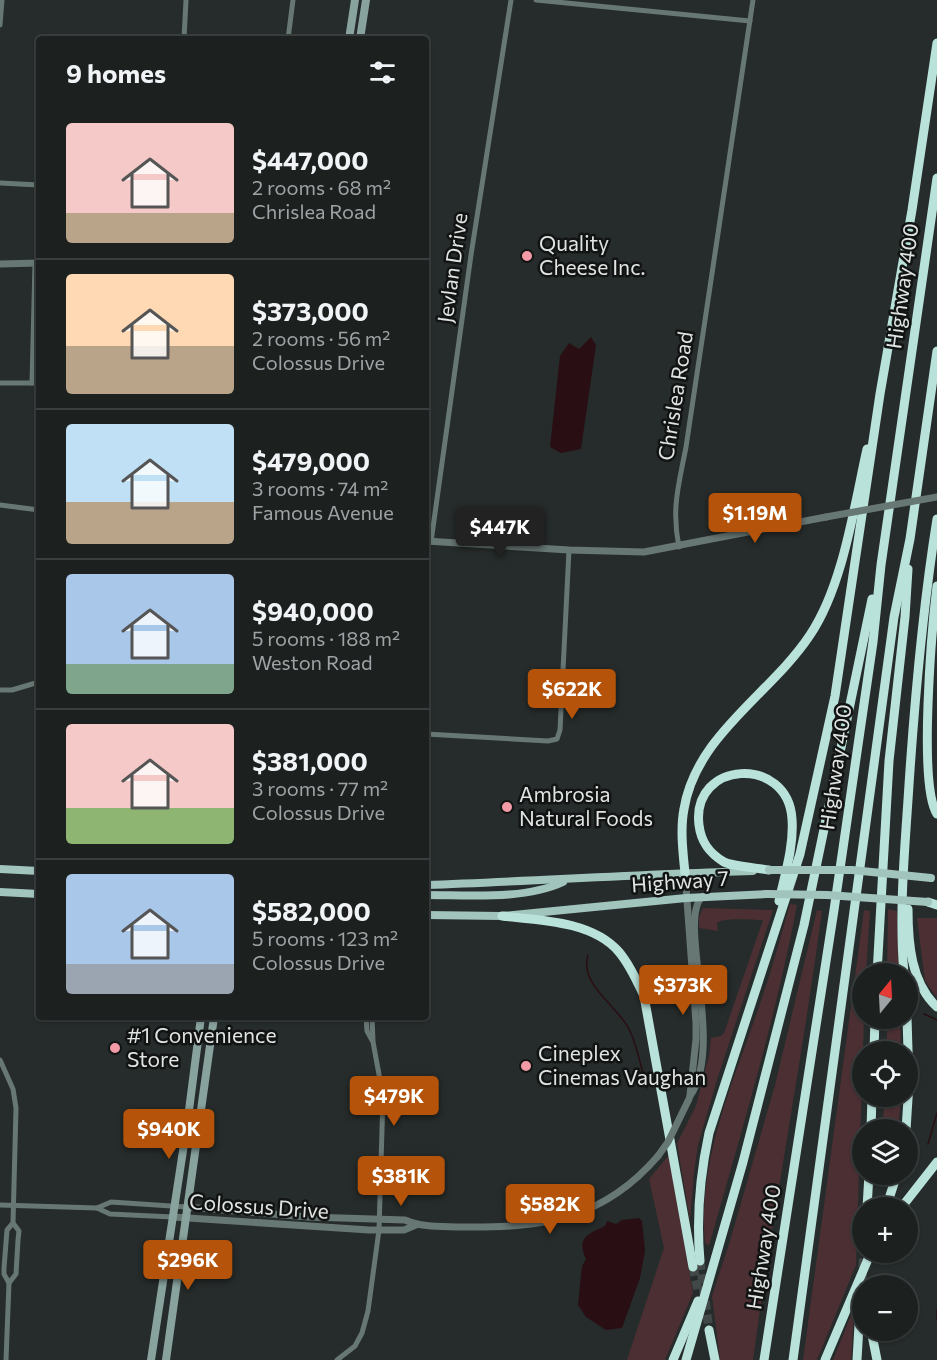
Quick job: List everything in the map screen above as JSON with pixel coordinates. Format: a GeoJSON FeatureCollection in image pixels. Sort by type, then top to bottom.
{"type":"FeatureCollection","features":[{"type":"Feature","properties":{"kind":"highway"},"geometry":{"type":"LineString","coordinates":[[502,916],[570,924],[598,936],[617,949],[629,965],[644,996],[696,1264],[700,1178],[709,1133],[800,854],[835,696],[880,394],[912,210],[937,43]]}},
{"type":"Feature","properties":{"kind":"highway","name":"Highway 400"},"geometry":{"type":"LineString","coordinates":[[765,1360],[873,642],[880,566],[937,178]]}},
{"type":"Feature","properties":{"kind":"highway","name":"Highway 400"},"geometry":{"type":"LineString","coordinates":[[793,1360],[894,617],[910,539],[937,351]]}},
{"type":"Feature","properties":{"kind":"highway"},"geometry":{"type":"LineString","coordinates":[[685,873],[682,826],[684,809],[691,783],[703,759],[723,733],[788,663],[810,635],[833,588],[859,490],[880,394]]}},
{"type":"Feature","properties":{"kind":"highway"},"geometry":{"type":"LineString","coordinates":[[903,963],[903,878],[911,744],[929,569],[937,519]]}},
{"type":"Feature","properties":{"kind":"highway"},"geometry":{"type":"LineString","coordinates":[[878,963],[890,761],[907,601],[910,539]]}},
{"type":"Feature","properties":{"kind":"highway"},"geometry":{"type":"LineString","coordinates":[[686,1360],[743,1162],[804,925],[880,566]]}},
{"type":"Feature","properties":{"kind":"highway"},"geometry":{"type":"LineString","coordinates":[[937,586],[927,770],[933,807],[937,814]]}},
{"type":"Feature","properties":{"kind":"highway"},"geometry":{"type":"LineString","coordinates":[[769,870],[726,863],[710,852],[701,836],[698,818],[703,797],[715,782],[724,777],[736,774],[755,774],[772,781],[787,798],[792,818],[789,856],[777,911],[778,924]]}},
{"type":"Feature","properties":{"kind":"highway"},"geometry":{"type":"LineString","coordinates":[[903,878],[908,889],[912,954],[917,979],[926,996],[937,1007]]}},
{"type":"Feature","properties":{"kind":"highway"},"geometry":{"type":"LineString","coordinates":[[907,1029],[909,1083],[907,1119]]}},
{"type":"Feature","properties":{"kind":"highway"},"geometry":{"type":"LineString","coordinates":[[910,1197],[937,1162]]}},
{"type":"Feature","properties":{"kind":"highway"},"geometry":{"type":"LineString","coordinates":[[825,1360],[867,1263]]}},
{"type":"Feature","properties":{"kind":"highway"},"geometry":{"type":"LineString","coordinates":[[673,1360],[713,1264]]}},
{"type":"Feature","properties":{"kind":"highway"},"geometry":{"type":"LineString","coordinates":[[709,1330],[715,1360]]}},
{"type":"Feature","properties":{"kind":"highway"},"geometry":{"type":"LineString","coordinates":[[857,1360],[858,1341]]}},
{"type":"Feature","properties":{"kind":"highway"},"geometry":{"type":"LineString","coordinates":[[873,1341],[877,1360]]}},
{"type":"Feature","properties":{"kind":"main road"},"geometry":{"type":"LineString","coordinates":[[349,36],[355,0]]}},
{"type":"Feature","properties":{"kind":"main road"},"geometry":{"type":"LineString","coordinates":[[360,36],[366,0]]}},
{"type":"Feature","properties":{"kind":"main road"},"geometry":{"type":"LineString","coordinates":[[0,869],[36,872]]}},
{"type":"Feature","properties":{"kind":"main road","name":"Highway 7"},"geometry":{"type":"LineString","coordinates":[[429,885],[769,870],[852,870],[934,878]]}},
{"type":"Feature","properties":{"kind":"main road"},"geometry":{"type":"LineString","coordinates":[[429,895],[505,894],[547,890],[569,880]]}},
{"type":"Feature","properties":{"kind":"main road"},"geometry":{"type":"LineString","coordinates":[[0,892],[36,894]]}},
{"type":"Feature","properties":{"kind":"main road","name":"Highway 7"},"geometry":{"type":"LineString","coordinates":[[429,915],[502,916],[686,898],[767,894],[826,895],[934,903]]}},
{"type":"Feature","properties":{"kind":"main road"},"geometry":{"type":"LineString","coordinates":[[152,1360],[201,1020]]}},
{"type":"Feature","properties":{"kind":"main road"},"geometry":{"type":"LineString","coordinates":[[166,1360],[186,1207],[203,1110],[214,1020]]}},
{"type":"Feature","properties":{"kind":"street"},"geometry":{"type":"LineString","coordinates":[[0,25],[2,0]]}},
{"type":"Feature","properties":{"kind":"street"},"geometry":{"type":"LineString","coordinates":[[184,36],[186,0]]}},
{"type":"Feature","properties":{"kind":"street"},"geometry":{"type":"LineString","coordinates":[[288,36],[293,0]]}},
{"type":"Feature","properties":{"kind":"street","name":"Jevlan Drive"},"geometry":{"type":"LineString","coordinates":[[429,542],[511,0]]}},
{"type":"Feature","properties":{"kind":"street"},"geometry":{"type":"LineString","coordinates":[[536,0],[750,21]]}},
{"type":"Feature","properties":{"kind":"street","name":"Chrislea Road"},"geometry":{"type":"LineString","coordinates":[[679,547],[674,517],[676,495],[686,447],[753,0]]}},
{"type":"Feature","properties":{"kind":"street"},"geometry":{"type":"LineString","coordinates":[[0,183],[36,185]]}},
{"type":"Feature","properties":{"kind":"street"},"geometry":{"type":"LineString","coordinates":[[0,264],[36,263]]}},
{"type":"Feature","properties":{"kind":"street"},"geometry":{"type":"LineString","coordinates":[[32,382],[36,287]]}},
{"type":"Feature","properties":{"kind":"street"},"geometry":{"type":"LineString","coordinates":[[0,383],[36,383]]}},
{"type":"Feature","properties":{"kind":"street"},"geometry":{"type":"LineString","coordinates":[[429,542],[644,552],[937,497]]}},
{"type":"Feature","properties":{"kind":"street"},"geometry":{"type":"LineString","coordinates":[[0,505],[36,510]]}},
{"type":"Feature","properties":{"kind":"street"},"geometry":{"type":"LineString","coordinates":[[429,734],[548,741],[557,739],[561,720],[570,550]]}},
{"type":"Feature","properties":{"kind":"street"},"geometry":{"type":"LineString","coordinates":[[0,690],[12,690],[36,683]]}},
{"type":"Feature","properties":{"kind":"street","name":"Colossus Drive"},"geometry":{"type":"LineString","coordinates":[[173,1217],[379,1230],[404,1230],[416,1225],[521,1226],[564,1219],[614,1196],[633,1182],[658,1156],[668,1142],[690,1097],[696,1039],[691,918],[686,898],[685,873]]}},
{"type":"Feature","properties":{"kind":"street","name":"Colossus Drive"},"geometry":{"type":"LineString","coordinates":[[691,918],[696,902],[702,897]]}},
{"type":"Feature","properties":{"kind":"street"},"geometry":{"type":"LineString","coordinates":[[366,1020],[367,1031],[373,1042]]}},
{"type":"Feature","properties":{"kind":"street"},"geometry":{"type":"LineString","coordinates":[[337,1360],[355,1346],[362,1333],[368,1311],[379,1230],[383,1096],[373,1042],[372,1020]]}},
{"type":"Feature","properties":{"kind":"street"},"geometry":{"type":"LineString","coordinates":[[0,1060],[10,1082],[16,1105],[13,1223],[18,1231],[18,1252],[16,1274],[9,1283],[3,1317],[8,1354],[6,1360]]}},
{"type":"Feature","properties":{"kind":"street"},"geometry":{"type":"LineString","coordinates":[[97,1208],[111,1202],[186,1207]]}},
{"type":"Feature","properties":{"kind":"street"},"geometry":{"type":"LineString","coordinates":[[0,1204],[97,1208],[110,1214],[173,1217]]}},
{"type":"Feature","properties":{"kind":"street","name":"Colossus Drive"},"geometry":{"type":"LineString","coordinates":[[186,1207],[405,1220],[416,1225]]}},
{"type":"Feature","properties":{"kind":"street"},"geometry":{"type":"LineString","coordinates":[[309,1216],[309,1226]]}},
{"type":"Feature","properties":{"kind":"street"},"geometry":{"type":"LineString","coordinates":[[9,1283],[4,1274],[5,1249],[7,1230],[13,1223]]}},
{"type":"Feature","properties":{"kind":"shaded area"},"geometry":{"type":"Polygon","coordinates":[[[591,337],[596,345],[581,449],[561,453],[550,447],[560,356],[569,343],[579,349],[591,337]]]}},
{"type":"Feature","properties":{"kind":"shaded area"},"geometry":{"type":"Polygon","coordinates":[[[790,904],[797,905],[778,991],[757,1077],[709,1246],[705,1243],[704,1212],[712,1150],[720,1119],[769,977],[790,904]]]}},
{"type":"Feature","properties":{"kind":"shaded area"},"geometry":{"type":"Polygon","coordinates":[[[703,908],[773,910],[698,1145],[690,1221],[677,1143],[696,1106],[709,1056],[711,1038],[724,1033],[763,920],[721,921],[717,923],[718,931],[699,928],[699,917],[703,908]]]}},
{"type":"Feature","properties":{"kind":"shaded area"},"geometry":{"type":"Polygon","coordinates":[[[888,909],[897,911],[899,963],[887,963],[888,909]]]}},
{"type":"Feature","properties":{"kind":"shaded area"},"geometry":{"type":"Polygon","coordinates":[[[817,910],[822,911],[753,1360],[720,1360],[712,1296],[775,1085],[817,910]]]}},
{"type":"Feature","properties":{"kind":"shaded area"},"geometry":{"type":"Polygon","coordinates":[[[864,910],[870,911],[867,963],[857,963],[864,910]]]}},
{"type":"Feature","properties":{"kind":"shaded area"},"geometry":{"type":"Polygon","coordinates":[[[917,918],[937,918],[937,998],[925,981],[917,918]]]}},
{"type":"Feature","properties":{"kind":"shaded area"},"geometry":{"type":"Polygon","coordinates":[[[852,999],[852,1029],[864,1029],[863,1041],[852,1041],[852,1107],[861,1107],[861,1119],[852,1119],[852,1185],[859,1185],[858,1197],[852,1197],[852,1263],[856,1263],[856,1265],[817,1360],[803,1360],[852,999]]]}},
{"type":"Feature","properties":{"kind":"shaded area"},"geometry":{"type":"Polygon","coordinates":[[[887,1029],[900,1029],[901,1041],[887,1041],[887,1029]]]}},
{"type":"Feature","properties":{"kind":"shaded area"},"geometry":{"type":"Polygon","coordinates":[[[884,1107],[900,1107],[899,1119],[883,1119],[884,1107]]]}},
{"type":"Feature","properties":{"kind":"shaded area"},"geometry":{"type":"Polygon","coordinates":[[[669,1155],[693,1293],[665,1360],[627,1360],[664,1248],[649,1179],[669,1155]]]}},
{"type":"Feature","properties":{"kind":"shaded area"},"geometry":{"type":"Polygon","coordinates":[[[639,1218],[642,1221],[645,1251],[640,1278],[622,1328],[606,1330],[586,1317],[578,1305],[582,1266],[586,1259],[582,1246],[583,1241],[589,1234],[605,1226],[607,1221],[616,1224],[622,1220],[639,1218]]]}},
{"type":"Feature","properties":{"kind":"shaded area"},"geometry":{"type":"Polygon","coordinates":[[[852,1313],[851,1360],[833,1360],[852,1313]]]}},
{"type":"Feature","properties":{"kind":"waterway"},"geometry":{"type":"LineString","coordinates":[[588,955],[589,976],[632,1035],[647,1088]]}},
{"type":"Feature","properties":{"kind":"waterway"},"geometry":{"type":"LineString","coordinates":[[924,1014],[937,1020]]}},
{"type":"Feature","properties":{"kind":"waterway"},"geometry":{"type":"LineString","coordinates":[[928,1144],[937,1113]]}},
{"type":"Feature","properties":{"kind":"waterway"},"geometry":{"type":"LineString","coordinates":[[937,1310],[937,1320]]}},
{"type":"Feature","properties":{"kind":"tunnel"},"geometry":{"type":"LineString","coordinates":[[700,1261],[709,1330]]}},
{"type":"Feature","properties":{"kind":"tunnel"},"geometry":{"type":"LineString","coordinates":[[862,1275],[863,1263]]}},
{"type":"Feature","properties":{"kind":"tunnel"},"geometry":{"type":"LineString","coordinates":[[693,1267],[698,1290]]}},
{"type":"Feature","properties":{"kind":"place","name":"Quality Cheese Inc."},"geometry":{"type":"Point","coordinates":[527,256]}},
{"type":"Feature","properties":{"kind":"place","name":"Ambrosia Natural Foods"},"geometry":{"type":"Point","coordinates":[507,807]}},
{"type":"Feature","properties":{"kind":"place","name":"#1 Convenience Store"},"geometry":{"type":"Point","coordinates":[115,1048]}},
{"type":"Feature","properties":{"kind":"place","name":"Cineplex Cinemas Vaughan"},"geometry":{"type":"Point","coordinates":[526,1066]}}]}
